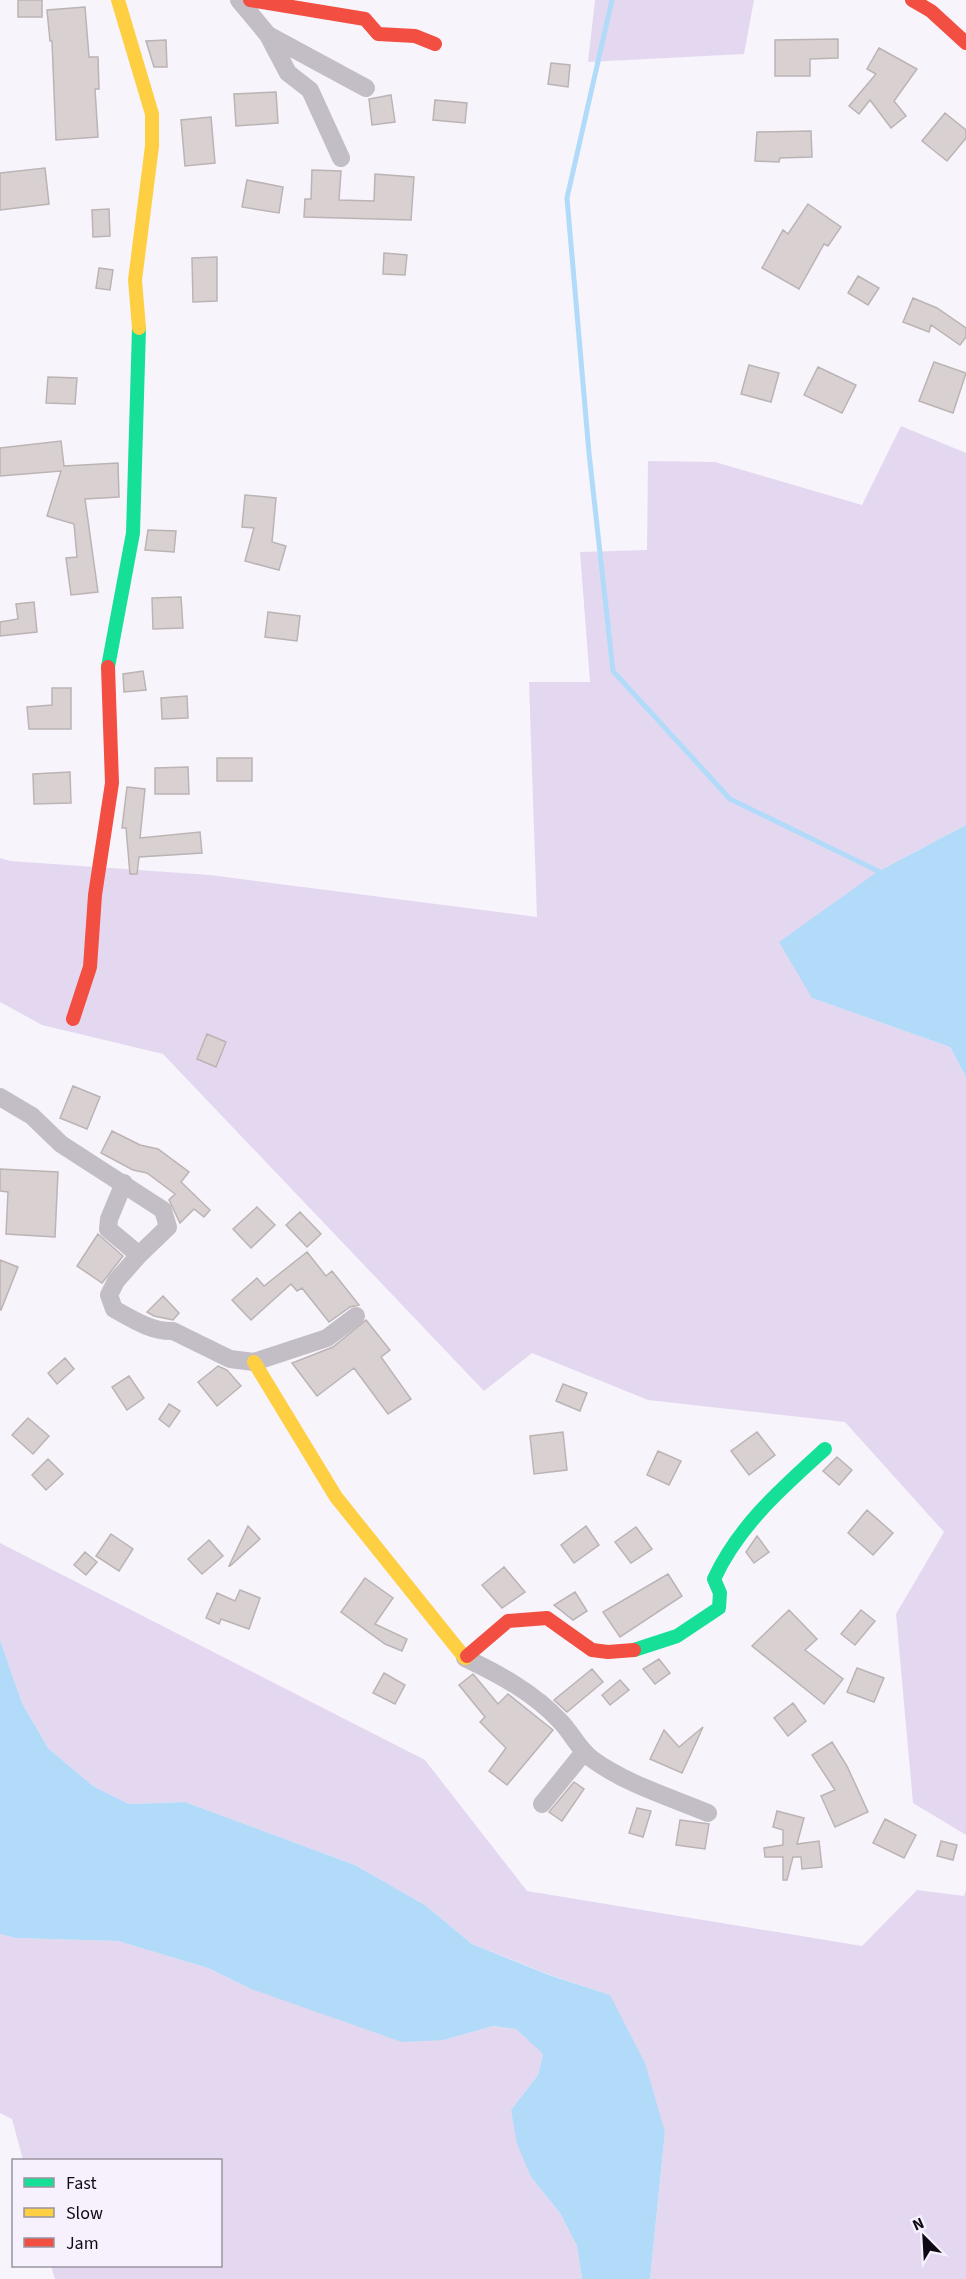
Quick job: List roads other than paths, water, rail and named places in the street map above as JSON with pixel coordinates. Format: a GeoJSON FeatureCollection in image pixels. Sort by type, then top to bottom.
{"type":"FeatureCollection","features":[{"type":"Feature","properties":{"kind":"street"},"geometry":{"type":"LineString","coordinates":[[73,1019],[90,967],[95,895],[112,783],[108,664],[133,533],[139,323],[135,280],[152,146],[152,114],[118,0]]}},
{"type":"Feature","properties":{"kind":"street"},"geometry":{"type":"LineString","coordinates":[[239,0],[268,35],[288,73],[310,90],[341,158]]}},
{"type":"Feature","properties":{"kind":"street"},"geometry":{"type":"LineString","coordinates":[[250,0],[365,19],[378,34],[416,36],[435,44]]}},
{"type":"Feature","properties":{"kind":"street"},"geometry":{"type":"LineString","coordinates":[[912,0],[930,11],[966,43]]}},
{"type":"Feature","properties":{"kind":"street"},"geometry":{"type":"LineString","coordinates":[[268,35],[366,88]]}},
{"type":"Feature","properties":{"kind":"street"},"geometry":{"type":"LineString","coordinates":[[0,1097],[32,1116],[61,1144],[164,1210],[168,1218],[168,1227],[116,1281],[109,1295],[114,1308],[137,1322],[164,1331],[173,1330],[230,1359],[254,1362],[327,1338],[356,1316]]}},
{"type":"Feature","properties":{"kind":"street"},"geometry":{"type":"LineString","coordinates":[[124,1183],[109,1219],[108,1229],[111,1234],[139,1256]]}},
{"type":"Feature","properties":{"kind":"street"},"geometry":{"type":"LineString","coordinates":[[254,1362],[336,1497],[465,1658],[497,1674],[543,1704],[562,1722],[584,1752],[634,1782],[708,1813]]}},
{"type":"Feature","properties":{"kind":"street"},"geometry":{"type":"LineString","coordinates":[[465,1658],[508,1621],[547,1618],[591,1650],[638,1651],[707,1620],[719,1608],[720,1593],[714,1579],[722,1559],[765,1506],[825,1449]]}},
{"type":"Feature","properties":{"kind":"street"},"geometry":{"type":"LineString","coordinates":[[542,1804],[584,1752]]}},
{"type":"Feature","properties":{"kind":"water"},"geometry":{"type":"Polygon","coordinates":[[[966,825],[966,1077],[950,1047],[812,998],[779,942],[877,872],[966,825]]]}},
{"type":"Feature","properties":{"kind":"water"},"geometry":{"type":"Polygon","coordinates":[[[0,1640],[22,1703],[48,1748],[93,1786],[129,1804],[185,1802],[355,1865],[425,1905],[472,1944],[549,1975],[610,1995],[645,2063],[665,2132],[650,2279],[582,2279],[577,2246],[560,2213],[531,2177],[517,2144],[511,2110],[538,2075],[543,2054],[516,2029],[493,2026],[444,2040],[402,2042],[251,1989],[208,1968],[118,1941],[15,1938],[0,1934],[0,1640]]]}},
{"type":"Feature","properties":{"kind":"waterway"},"geometry":{"type":"LineString","coordinates":[[612,0],[567,198],[589,453],[613,671],[730,799],[882,873]]}}]}
